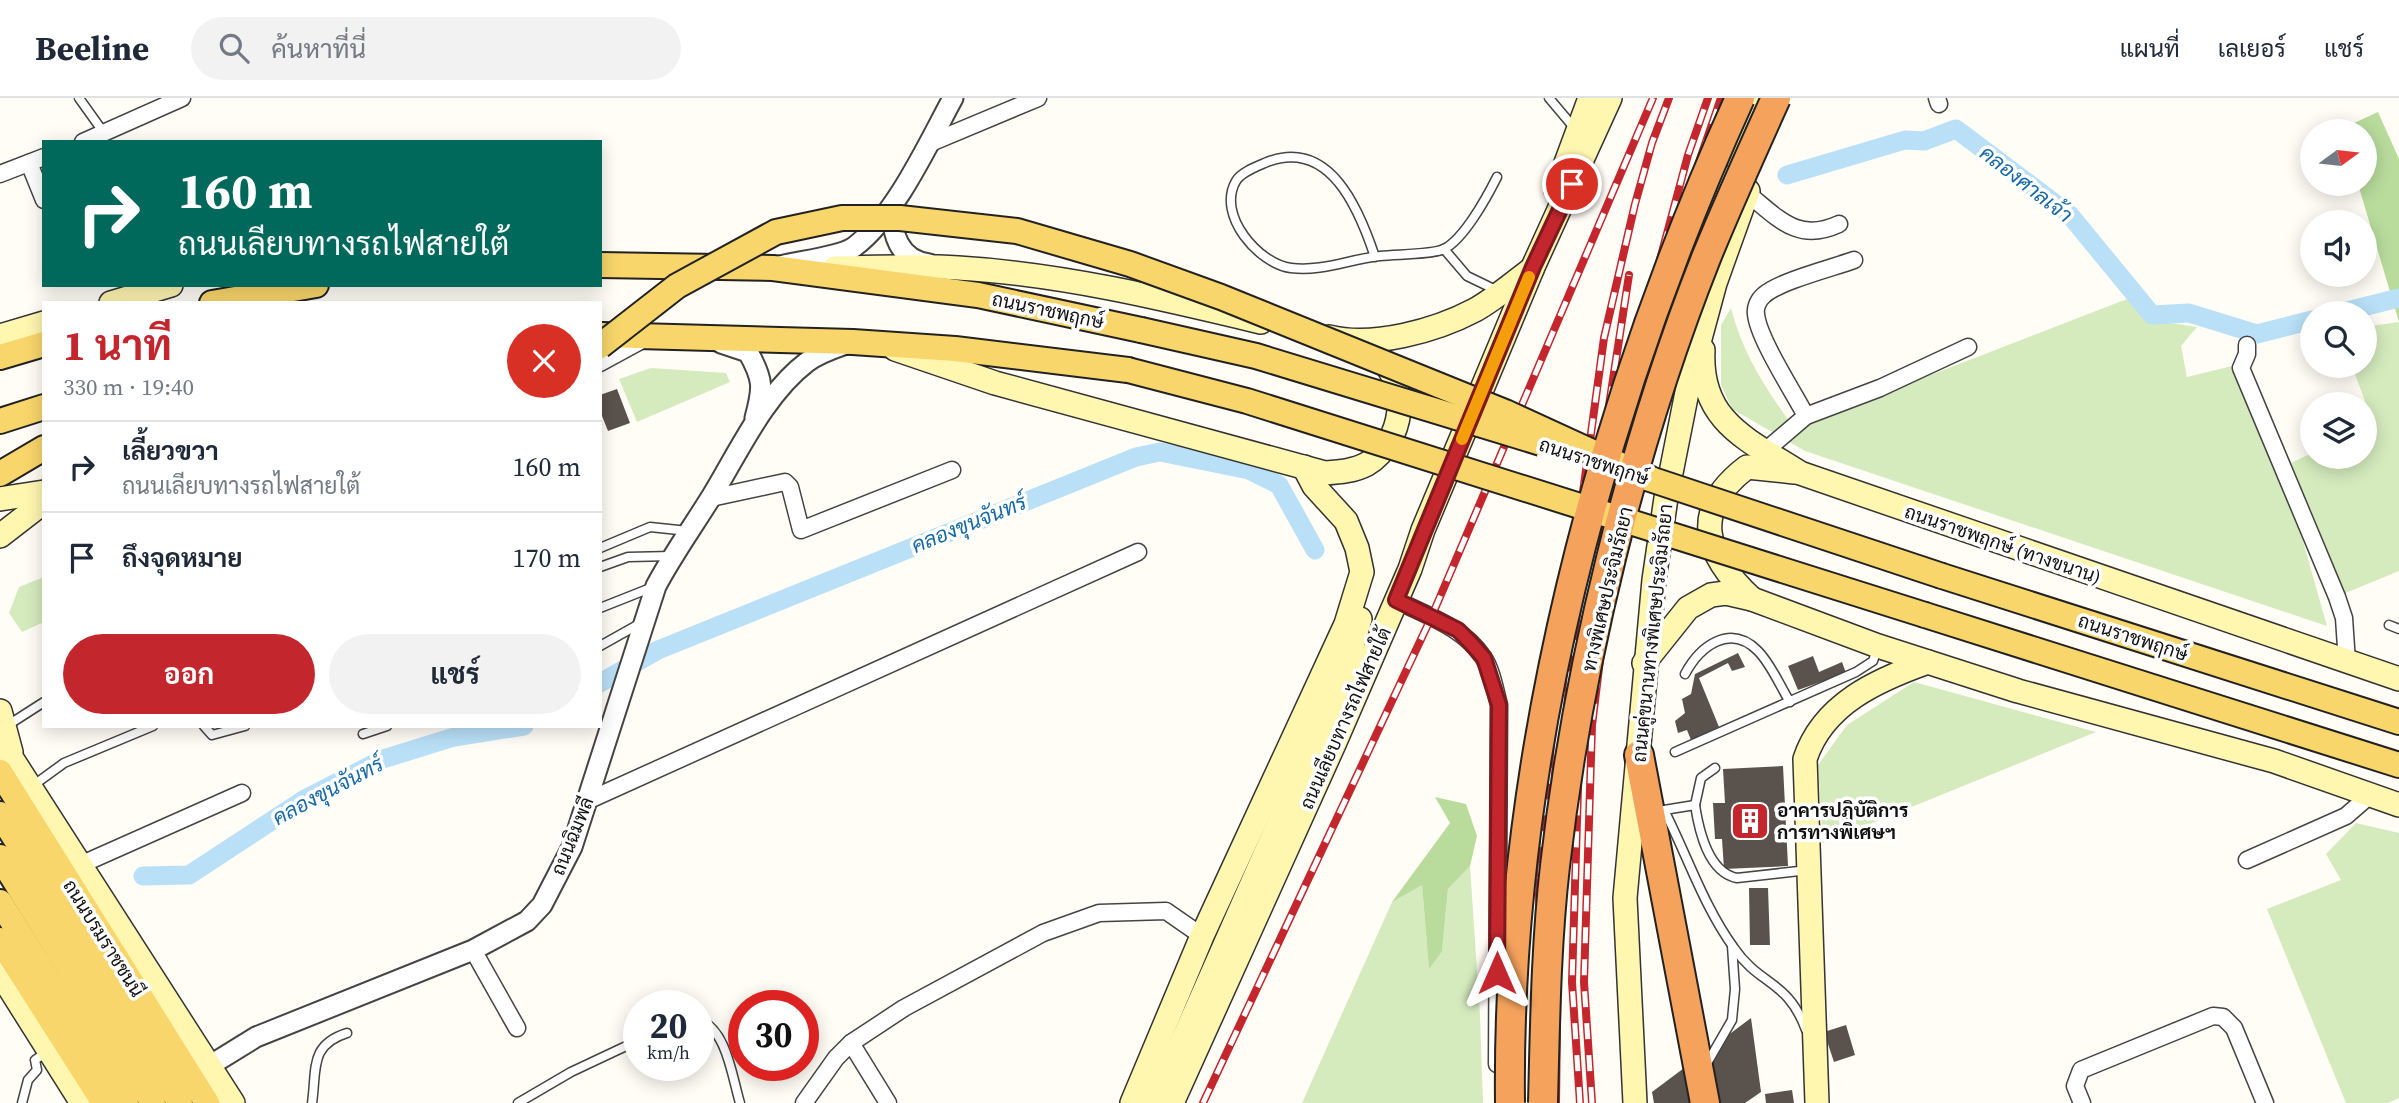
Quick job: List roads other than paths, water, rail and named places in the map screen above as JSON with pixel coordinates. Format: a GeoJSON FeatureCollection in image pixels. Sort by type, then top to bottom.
{"type":"FeatureCollection","features":[{"type":"Feature","properties":{"kind":"highway","name":"ทางพิเศษประจิมรัถยา"},"geometry":{"type":"LineString","coordinates":[[1510,1103],[1509,1038],[1531,800],[1583,534],[1632,371],[1662,285],[1740,98]]}},
{"type":"Feature","properties":{"kind":"highway","name":"ทางพิเศษประจิมรัถยา"},"geometry":{"type":"LineString","coordinates":[[1543,1103],[1547,966],[1555,867],[1570,759],[1595,635],[1640,453],[1678,337],[1706,258],[1776,98]]}},
{"type":"Feature","properties":{"kind":"highway"},"geometry":{"type":"LineString","coordinates":[[1639,755],[1656,812],[1702,1072],[1705,1103]]}},
{"type":"Feature","properties":{"kind":"main road"},"geometry":{"type":"LineString","coordinates":[[1538,257],[1557,186],[1590,98]]}},
{"type":"Feature","properties":{"kind":"main road","name":"ถนนเลียบทางรถไฟสายใต้"},"geometry":{"type":"LineString","coordinates":[[1172,1103],[1396,600],[1538,257],[1610,98]]}},
{"type":"Feature","properties":{"kind":"main road"},"geometry":{"type":"LineString","coordinates":[[1725,252],[1723,191],[1760,98]]}},
{"type":"Feature","properties":{"kind":"main road","name":"ถนนคู่ขนานทางพิเศษประจิมรัถยา"},"geometry":{"type":"LineString","coordinates":[[1635,1103],[1625,898],[1639,755],[1644,663],[1666,498],[1705,316],[1747,193],[1788,98]]}},
{"type":"Feature","properties":{"kind":"main road"},"geometry":{"type":"LineString","coordinates":[[602,344],[677,286],[776,232],[842,218],[900,218],[1017,231],[1130,264],[1221,297],[1504,412],[1651,479]]}},
{"type":"Feature","properties":{"kind":"main road","name":"ถนนราชพฤกษ์"},"geometry":{"type":"LineString","coordinates":[[602,265],[957,268],[1141,293],[1347,341],[1389,337],[1443,323],[1474,310],[1500,293],[1538,257]]}},
{"type":"Feature","properties":{"kind":"main road","name":"ถนนราชพฤกษ์"},"geometry":{"type":"LineString","coordinates":[[773,268],[978,295],[1256,356],[1376,390],[1941,576],[2399,722]]}},
{"type":"Feature","properties":{"kind":"main road"},"geometry":{"type":"LineString","coordinates":[[117,301],[163,287]]}},
{"type":"Feature","properties":{"kind":"main road"},"geometry":{"type":"LineString","coordinates":[[224,301],[304,287]]}},
{"type":"Feature","properties":{"kind":"main road","name":"ถนนราชพฤกษ์ (ทางขนาน)"},"geometry":{"type":"LineString","coordinates":[[1705,316],[1702,371],[1708,390],[1728,425],[1743,439],[1765,450],[1800,474],[2399,679]]}},
{"type":"Feature","properties":{"kind":"main road"},"geometry":{"type":"LineString","coordinates":[[0,336],[42,324]]}},
{"type":"Feature","properties":{"kind":"main road"},"geometry":{"type":"LineString","coordinates":[[602,335],[853,342],[955,349],[1128,370],[1272,409],[2399,765]]}},
{"type":"Feature","properties":{"kind":"main road"},"geometry":{"type":"LineString","coordinates":[[879,344],[995,383],[1325,473],[1347,472],[1367,464],[1384,449],[1395,430],[1399,398],[1389,368],[1376,355],[1347,341]]}},
{"type":"Feature","properties":{"kind":"main road"},"geometry":{"type":"LineString","coordinates":[[0,356],[42,345]]}},
{"type":"Feature","properties":{"kind":"main road"},"geometry":{"type":"LineString","coordinates":[[0,421],[42,408]]}},
{"type":"Feature","properties":{"kind":"main road"},"geometry":{"type":"LineString","coordinates":[[0,474],[42,449]]}},
{"type":"Feature","properties":{"kind":"main road"},"geometry":{"type":"LineString","coordinates":[[1304,467],[1314,486],[1346,521],[1366,581],[1364,601],[1343,678]]}},
{"type":"Feature","properties":{"kind":"main road"},"geometry":{"type":"LineString","coordinates":[[1752,599],[1721,568],[1713,553],[1712,510],[1721,491],[1747,467],[1770,467],[1800,474]]}},
{"type":"Feature","properties":{"kind":"main road"},"geometry":{"type":"LineString","coordinates":[[0,499],[42,492]]}},
{"type":"Feature","properties":{"kind":"main road"},"geometry":{"type":"LineString","coordinates":[[0,536],[42,504]]}},
{"type":"Feature","properties":{"kind":"main road"},"geometry":{"type":"LineString","coordinates":[[1155,1103],[1343,678],[1397,566],[1423,530]]}},
{"type":"Feature","properties":{"kind":"main road","name":"ถนนเลียบทางรถไฟสายใต้"},"geometry":{"type":"LineString","coordinates":[[1132,1103],[1202,936],[1346,624],[1362,572]]}},
{"type":"Feature","properties":{"kind":"main road"},"geometry":{"type":"LineString","coordinates":[[1644,663],[1675,622],[1699,600],[1726,593],[1752,599],[1878,646],[2018,691],[2213,742],[2399,805]]}},
{"type":"Feature","properties":{"kind":"main road"},"geometry":{"type":"LineString","coordinates":[[1817,1103],[1805,760],[1818,730],[1851,699],[1872,685],[1928,662]]}},
{"type":"Feature","properties":{"kind":"main road"},"geometry":{"type":"LineString","coordinates":[[2273,681],[2342,694],[2399,709]]}},
{"type":"Feature","properties":{"kind":"main road"},"geometry":{"type":"LineString","coordinates":[[1,726],[7,767],[29,788],[233,1103]]}},
{"type":"Feature","properties":{"kind":"main road","name":"ถนนบรมราชชนนี"},"geometry":{"type":"LineString","coordinates":[[7,767],[207,1103]]}},
{"type":"Feature","properties":{"kind":"main road"},"geometry":{"type":"LineString","coordinates":[[0,814],[180,1103]]}},
{"type":"Feature","properties":{"kind":"main road"},"geometry":{"type":"LineString","coordinates":[[0,857],[153,1103]]}},
{"type":"Feature","properties":{"kind":"main road"},"geometry":{"type":"LineString","coordinates":[[0,902],[126,1103]]}},
{"type":"Feature","properties":{"kind":"main road"},"geometry":{"type":"LineString","coordinates":[[0,940],[80,1066],[85,1102]]}},
{"type":"Feature","properties":{"kind":"main road"},"geometry":{"type":"LineString","coordinates":[[0,972],[48,1050],[85,1102]]}},
{"type":"Feature","properties":{"kind":"street"},"geometry":{"type":"LineString","coordinates":[[88,140],[182,98]]}},
{"type":"Feature","properties":{"kind":"street"},"geometry":{"type":"LineString","coordinates":[[773,268],[852,249],[895,201],[953,98]]}},
{"type":"Feature","properties":{"kind":"street"},"geometry":{"type":"LineString","coordinates":[[928,144],[1038,98]]}},
{"type":"Feature","properties":{"kind":"street"},"geometry":{"type":"LineString","coordinates":[[0,174],[37,160],[42,189]]}},
{"type":"Feature","properties":{"kind":"street"},"geometry":{"type":"LineString","coordinates":[[1747,193],[1800,231],[1815,233],[1839,224]]}},
{"type":"Feature","properties":{"kind":"street"},"geometry":{"type":"LineString","coordinates":[[895,201],[892,218],[895,237],[903,254],[918,262],[957,268]]}},
{"type":"Feature","properties":{"kind":"street"},"geometry":{"type":"LineString","coordinates":[[1806,416],[1763,333],[1756,316],[1757,305],[1763,295],[1780,287],[1854,260]]}},
{"type":"Feature","properties":{"kind":"street"},"geometry":{"type":"LineString","coordinates":[[602,362],[651,335]]}},
{"type":"Feature","properties":{"kind":"street","name":"ถนนฉิมพลี"},"geometry":{"type":"LineString","coordinates":[[696,336],[748,352],[760,372],[762,390],[752,430]]}},
{"type":"Feature","properties":{"kind":"street","name":"ถนนฉิมพลี"},"geometry":{"type":"LineString","coordinates":[[209,1066],[256,1037],[473,950],[527,921],[542,905],[572,847],[656,586],[672,556],[752,430],[804,364],[822,352],[853,342]]}},
{"type":"Feature","properties":{"kind":"street"},"geometry":{"type":"LineString","coordinates":[[2247,345],[2247,354],[2241,368],[2337,597],[2344,618],[2347,662]]}},
{"type":"Feature","properties":{"kind":"street"},"geometry":{"type":"LineString","coordinates":[[1765,450],[1806,416],[1880,388],[1968,347]]}},
{"type":"Feature","properties":{"kind":"street"},"geometry":{"type":"LineString","coordinates":[[710,498],[785,482],[790,487],[801,530],[952,470]]}},
{"type":"Feature","properties":{"kind":"street"},"geometry":{"type":"LineString","coordinates":[[587,801],[1138,552]]}},
{"type":"Feature","properties":{"kind":"street"},"geometry":{"type":"LineString","coordinates":[[1396,600],[1458,630],[1470,642],[1484,658],[1499,705],[1497,1103]]}},
{"type":"Feature","properties":{"kind":"street"},"geometry":{"type":"LineString","coordinates":[[80,865],[242,793]]}},
{"type":"Feature","properties":{"kind":"street"},"geometry":{"type":"LineString","coordinates":[[2247,860],[2346,816],[2369,796]]}},
{"type":"Feature","properties":{"kind":"street"},"geometry":{"type":"LineString","coordinates":[[804,1103],[836,1058],[851,1043],[904,1008],[989,959],[1043,933],[1099,913],[1166,911],[1202,936]]}},
{"type":"Feature","properties":{"kind":"street"},"geometry":{"type":"LineString","coordinates":[[473,950],[517,1028]]}},
{"type":"Feature","properties":{"kind":"street"},"geometry":{"type":"LineString","coordinates":[[2082,1103],[2075,1086],[2076,1077],[2081,1070],[2213,1016],[2222,1017],[2234,1028],[2265,1103]]}},
{"type":"Feature","properties":{"kind":"street"},"geometry":{"type":"LineString","coordinates":[[851,1043],[888,1103]]}},
{"type":"Feature","properties":{"kind":"lane"},"geometry":{"type":"LineString","coordinates":[[79,98],[104,133]]}},
{"type":"Feature","properties":{"kind":"lane"},"geometry":{"type":"LineString","coordinates":[[1549,98],[1576,130]]}},
{"type":"Feature","properties":{"kind":"lane"},"geometry":{"type":"LineString","coordinates":[[1375,257],[1352,200],[1333,175],[1317,164],[1284,156],[1257,166],[1237,180],[1232,193],[1233,214],[1245,238],[1265,257],[1289,268],[1312,269],[1375,257],[1444,249],[1471,222],[1497,177]]}},
{"type":"Feature","properties":{"kind":"lane"},"geometry":{"type":"LineString","coordinates":[[1444,249],[1467,276],[1500,293]]}},
{"type":"Feature","properties":{"kind":"lane"},"geometry":{"type":"LineString","coordinates":[[602,547],[650,527],[688,531]]}},
{"type":"Feature","properties":{"kind":"lane"},"geometry":{"type":"LineString","coordinates":[[602,566],[628,557],[672,556]]}},
{"type":"Feature","properties":{"kind":"lane"},"geometry":{"type":"LineString","coordinates":[[602,607],[656,586]]}},
{"type":"Feature","properties":{"kind":"lane"},"geometry":{"type":"LineString","coordinates":[[2389,625],[2399,629]]}},
{"type":"Feature","properties":{"kind":"lane"},"geometry":{"type":"LineString","coordinates":[[602,645],[643,627]]}},
{"type":"Feature","properties":{"kind":"lane"},"geometry":{"type":"LineString","coordinates":[[1685,674],[1695,655],[1708,645],[1721,638],[1735,637],[1760,652],[1790,702]]}},
{"type":"Feature","properties":{"kind":"lane"},"geometry":{"type":"LineString","coordinates":[[1675,752],[1790,702],[1873,661],[1878,646]]}},
{"type":"Feature","properties":{"kind":"lane"},"geometry":{"type":"LineString","coordinates":[[1,726],[42,703]]}},
{"type":"Feature","properties":{"kind":"lane"},"geometry":{"type":"LineString","coordinates":[[29,788],[64,763],[148,728]]}},
{"type":"Feature","properties":{"kind":"lane"},"geometry":{"type":"LineString","coordinates":[[206,728],[212,735],[238,728]]}},
{"type":"Feature","properties":{"kind":"lane"},"geometry":{"type":"LineString","coordinates":[[363,734],[381,728]]}},
{"type":"Feature","properties":{"kind":"lane"},"geometry":{"type":"LineString","coordinates":[[1715,768],[1701,778],[1695,805],[1698,825],[1708,852],[1727,876],[1737,878],[1808,870]]}},
{"type":"Feature","properties":{"kind":"lane"},"geometry":{"type":"LineString","coordinates":[[1695,805],[1656,812],[1732,946],[1751,968],[1792,999],[1816,1057]]}},
{"type":"Feature","properties":{"kind":"lane"},"geometry":{"type":"LineString","coordinates":[[1702,1072],[1732,1020],[1735,989],[1732,946]]}},
{"type":"Feature","properties":{"kind":"lane"},"geometry":{"type":"LineString","coordinates":[[714,1030],[720,1038],[740,1103]]}},
{"type":"Feature","properties":{"kind":"lane"},"geometry":{"type":"LineString","coordinates":[[312,1103],[319,1051],[331,1038],[347,1033]]}},
{"type":"Feature","properties":{"kind":"lane"},"geometry":{"type":"LineString","coordinates":[[518,1103],[571,1072],[623,1048]]}},
{"type":"Feature","properties":{"kind":"lane"},"geometry":{"type":"LineString","coordinates":[[22,1103],[28,1080],[37,1070],[35,1060],[48,1050]]}},
{"type":"Feature","properties":{"kind":"waterway","name":"คลองศาลเจ้า"},"geometry":{"type":"LineString","coordinates":[[1787,175],[1905,140],[1924,141],[1956,129],[2069,214],[2152,315],[2189,313],[2257,334],[2300,323]]}},
{"type":"Feature","properties":{"kind":"waterway","name":"คลองศาลเจ้า"},"geometry":{"type":"LineString","coordinates":[[2377,304],[2399,298]]}},
{"type":"Feature","properties":{"kind":"waterway","name":"คลองขุนจันทร์"},"geometry":{"type":"LineString","coordinates":[[602,682],[658,650],[1136,457],[1160,452],[1249,470],[1279,485],[1315,550]]}},
{"type":"Feature","properties":{"kind":"waterway","name":"คลองขุนจันทร์"},"geometry":{"type":"LineString","coordinates":[[143,876],[189,875],[305,799],[383,759],[454,737],[511,728]]}},
{"type":"Feature","properties":{"kind":"railway"},"geometry":{"type":"LineString","coordinates":[[1203,1103],[1431,618],[1653,98]]}},
{"type":"Feature","properties":{"kind":"railway"},"geometry":{"type":"LineString","coordinates":[[1545,1103],[1539,894],[1554,705],[1604,338],[1635,204],[1652,143],[1669,98]]}},
{"type":"Feature","properties":{"kind":"railway"},"geometry":{"type":"LineString","coordinates":[[1580,1103],[1572,982],[1580,724],[1606,512],[1642,327],[1688,155],[1708,98]]}},
{"type":"Feature","properties":{"kind":"railway"},"geometry":{"type":"LineString","coordinates":[[1592,1103],[1584,982],[1592,725],[1618,513],[1654,330],[1700,159],[1721,98]]}},
{"type":"Feature","properties":{"kind":"railway"},"geometry":{"type":"LineString","coordinates":[[1556,1103],[1560,779],[1575,627],[1629,275]]}},
{"type":"Feature","properties":{"kind":"place","name":"อาคารปฏิบัติการ การทางพิเศษฯ"},"geometry":{"type":"Point","coordinates":[1750,821]}}]}
